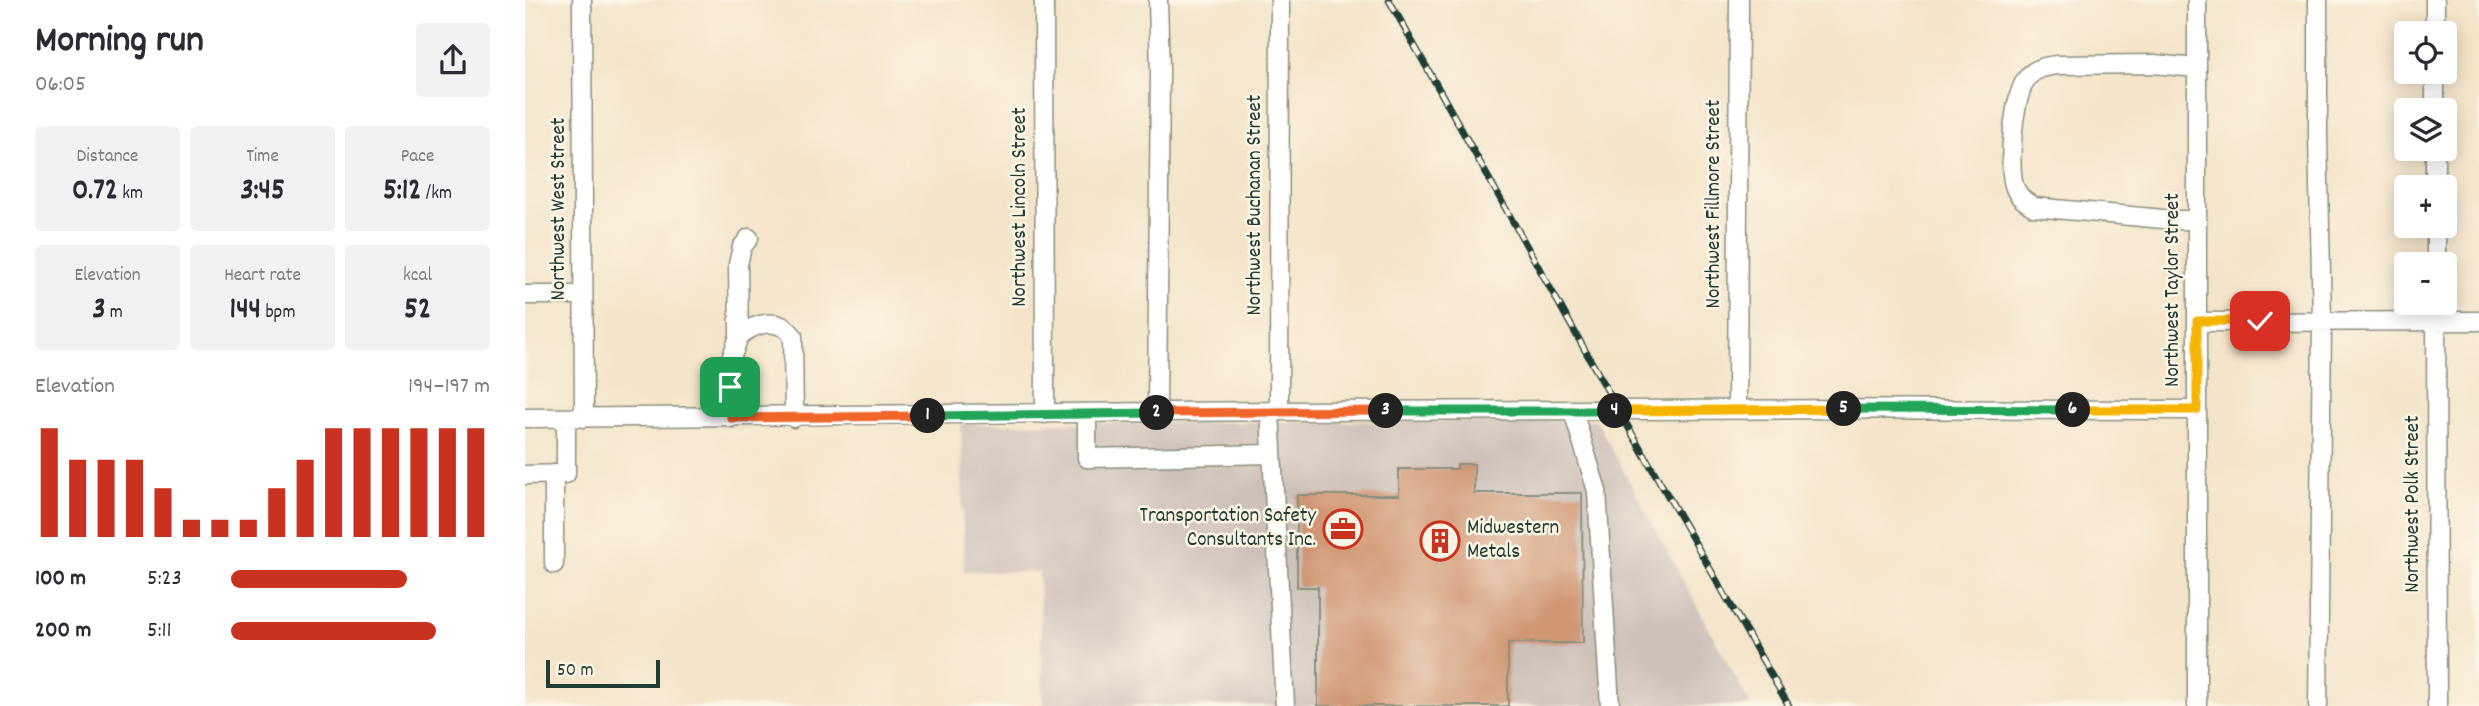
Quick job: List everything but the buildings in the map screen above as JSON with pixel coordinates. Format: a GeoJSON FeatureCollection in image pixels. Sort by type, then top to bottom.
{"type":"FeatureCollection","features":[{"type":"Feature","properties":{"kind":"street","name":"Northwest West Street"},"geometry":{"type":"LineString","coordinates":[[554,474],[566,474],[575,418],[583,295],[582,0]]}},
{"type":"Feature","properties":{"kind":"street","name":"Northwest Lincoln Street"},"geometry":{"type":"LineString","coordinates":[[1044,0],[1045,414]]}},
{"type":"Feature","properties":{"kind":"street"},"geometry":{"type":"LineString","coordinates":[[1157,413],[1160,84],[1158,0]]}},
{"type":"Feature","properties":{"kind":"street","name":"Northwest Buchanan Street"},"geometry":{"type":"LineString","coordinates":[[1280,0],[1272,454],[1285,706]]}},
{"type":"Feature","properties":{"kind":"street","name":"Northwest Fillmore Street"},"geometry":{"type":"LineString","coordinates":[[1737,408],[1739,0]]}},
{"type":"Feature","properties":{"kind":"street","name":"Northwest Taylor Street"},"geometry":{"type":"LineString","coordinates":[[2197,0],[2197,706]]}},
{"type":"Feature","properties":{"kind":"street"},"geometry":{"type":"LineString","coordinates":[[2318,0],[2322,321],[2318,706]]}},
{"type":"Feature","properties":{"kind":"street"},"geometry":{"type":"LineString","coordinates":[[2435,0],[2435,21]]}},
{"type":"Feature","properties":{"kind":"street"},"geometry":{"type":"LineString","coordinates":[[2197,68],[2153,64],[2043,67],[2028,75],[2019,90],[2014,115],[2013,160],[2014,187],[2022,199],[2034,207],[2197,220]]}},
{"type":"Feature","properties":{"kind":"street"},"geometry":{"type":"LineString","coordinates":[[731,418],[730,362],[739,336],[738,264],[742,247],[749,238]]}},
{"type":"Feature","properties":{"kind":"street"},"geometry":{"type":"LineString","coordinates":[[525,295],[583,295]]}},
{"type":"Feature","properties":{"kind":"street","name":"Northwest Polk Street"},"geometry":{"type":"LineString","coordinates":[[2436,315],[2437,706]]}},
{"type":"Feature","properties":{"kind":"street"},"geometry":{"type":"LineString","coordinates":[[2197,321],[2479,321]]}},
{"type":"Feature","properties":{"kind":"street"},"geometry":{"type":"LineString","coordinates":[[739,336],[752,327],[770,322],[788,329],[793,336],[795,418]]}},
{"type":"Feature","properties":{"kind":"street"},"geometry":{"type":"LineString","coordinates":[[525,418],[795,418],[1737,408],[2197,410]]}},
{"type":"Feature","properties":{"kind":"street"},"geometry":{"type":"LineString","coordinates":[[1573,411],[1597,491],[1610,706]]}},
{"type":"Feature","properties":{"kind":"street"},"geometry":{"type":"LineString","coordinates":[[1087,414],[1087,458],[1272,454]]}},
{"type":"Feature","properties":{"kind":"street"},"geometry":{"type":"LineString","coordinates":[[525,475],[554,474],[554,564]]}},
{"type":"Feature","properties":{"kind":"shaded area"},"geometry":{"type":"Polygon","coordinates":[[[1596,420],[1751,706],[1043,706],[1039,572],[964,571],[961,424],[1596,420]]]}},
{"type":"Feature","properties":{"kind":"railway"},"geometry":{"type":"LineString","coordinates":[[1389,0],[1619,411],[1789,706]]}},
{"type":"Feature","properties":{"kind":"place","name":"Transportation Safety Consultants Inc."},"geometry":{"type":"Point","coordinates":[1343,529]}},
{"type":"Feature","properties":{"kind":"place","name":"Midwestern Metals"},"geometry":{"type":"Point","coordinates":[1440,541]}},
{"type":"Feature","properties":{"kind":"route"},"geometry":{"type":"LineString","coordinates":[[730,387],[731,418],[1737,408],[2197,410],[2197,321],[2260,321]]}}]}
